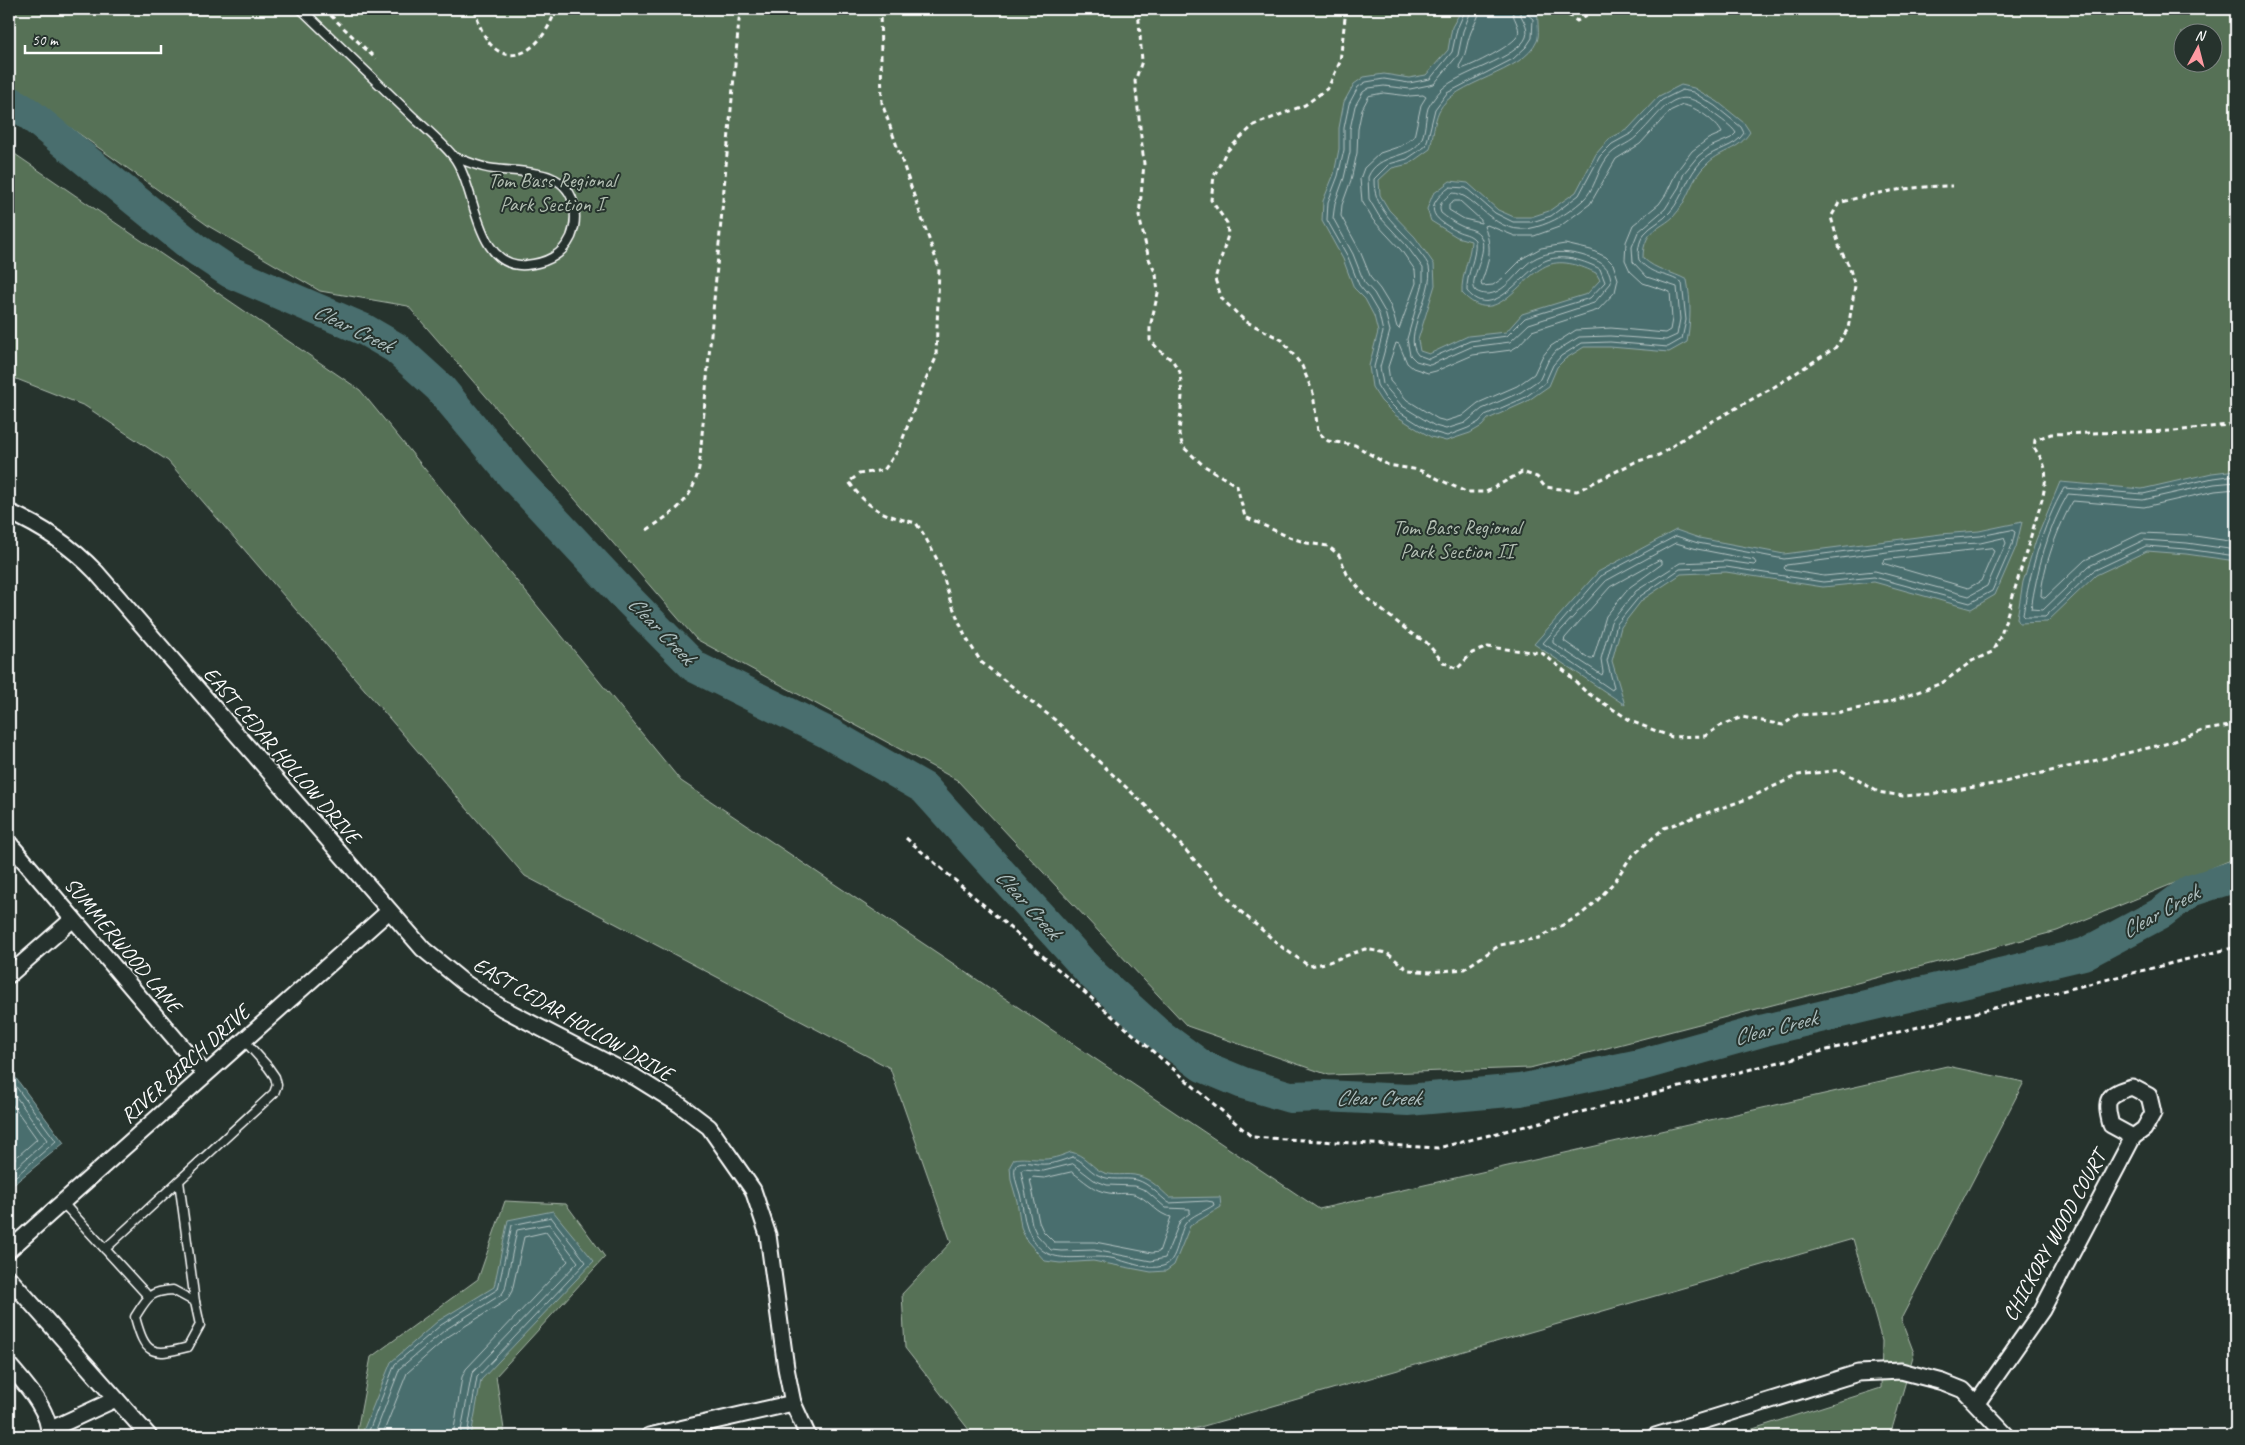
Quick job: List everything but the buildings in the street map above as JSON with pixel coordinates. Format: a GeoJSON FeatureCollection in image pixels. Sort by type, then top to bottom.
{"type":"FeatureCollection","features":[{"type":"Feature","properties":{"kind":"street","name":"EAST CEDAR HOLLOW DRIVE"},"geometry":{"type":"LineString","coordinates":[[9,512],[34,523],[56,536],[80,555],[423,949],[462,981],[502,1008],[635,1078],[680,1105],[709,1127],[752,1190],[768,1235],[786,1368],[793,1403],[808,1436]]}},
{"type":"Feature","properties":{"kind":"street","name":"SUMMERWOOD LANE"},"geometry":{"type":"LineString","coordinates":[[9,843],[205,1074]]}},
{"type":"Feature","properties":{"kind":"street","name":"RIVER BIRCH DRIVE"},"geometry":{"type":"LineString","coordinates":[[9,1250],[389,911]]}},
{"type":"Feature","properties":{"kind":"street"},"geometry":{"type":"LineString","coordinates":[[9,975],[73,919]]}},
{"type":"Feature","properties":{"kind":"street","name":"CHICKORY WOOD COURT"},"geometry":{"type":"LineString","coordinates":[[1977,1404],[2042,1310],[2133,1137]]}},
{"type":"Feature","properties":{"kind":"street"},"geometry":{"type":"LineString","coordinates":[[9,1278],[148,1436]]}},
{"type":"Feature","properties":{"kind":"street"},"geometry":{"type":"LineString","coordinates":[[9,1365],[38,1401],[49,1433],[116,1399]]}},
{"type":"Feature","properties":{"kind":"street"},"geometry":{"type":"LineString","coordinates":[[1655,1436],[1858,1373],[1901,1371],[1944,1382],[1963,1390],[2007,1436]]}},
{"type":"Feature","properties":{"kind":"street"},"geometry":{"type":"LineString","coordinates":[[649,1436],[793,1403]]}},
{"type":"Feature","properties":{"kind":"lane"},"geometry":{"type":"LineString","coordinates":[[301,9],[454,157],[470,190],[488,246],[506,261],[522,265],[538,263],[553,258],[566,246],[573,232],[576,218],[573,200],[565,187],[553,177],[538,173],[492,169],[454,157]]}},
{"type":"Feature","properties":{"kind":"lane"},"geometry":{"type":"LineString","coordinates":[[105,1249],[274,1093],[277,1085],[275,1077],[244,1040]]}},
{"type":"Feature","properties":{"kind":"lane"},"geometry":{"type":"LineString","coordinates":[[179,1181],[195,1302],[200,1325],[188,1347],[163,1354],[151,1350],[142,1341],[135,1317],[148,1296],[159,1291],[173,1290],[195,1302]]}},
{"type":"Feature","properties":{"kind":"lane"},"geometry":{"type":"LineString","coordinates":[[62,1202],[148,1296]]}},
{"type":"Feature","properties":{"kind":"path"},"geometry":{"type":"LineString","coordinates":[[324,9],[376,59]]}},
{"type":"Feature","properties":{"kind":"path"},"geometry":{"type":"LineString","coordinates":[[474,9],[485,38],[496,50],[509,56],[523,53],[535,44],[552,22],[556,9]]}},
{"type":"Feature","properties":{"kind":"path"},"geometry":{"type":"LineString","coordinates":[[647,530],[686,501],[695,484],[699,468],[740,9]]}},
{"type":"Feature","properties":{"kind":"path"},"geometry":{"type":"LineString","coordinates":[[880,9],[882,103],[939,268],[936,358],[921,390],[899,449],[884,470],[859,474],[849,482],[870,507],[892,517],[916,523],[940,565],[950,600],[965,636],[981,662],[1055,720],[1146,806],[1240,911],[1283,948],[1309,966],[1326,963],[1365,949],[1387,954],[1408,970],[1430,972],[1464,968],[1500,945],[1539,938],[1579,916],[1596,902],[1615,880],[1630,858],[1664,828],[1747,799],[1798,775],[1841,770],[1878,792],[1903,796],[1930,794],[2000,783],[2073,764],[2165,744],[2205,730],[2236,724]]}},
{"type":"Feature","properties":{"kind":"path"},"geometry":{"type":"LineString","coordinates":[[1138,9],[1142,61],[1135,81],[1144,164],[1139,216],[1149,259],[1156,274],[1158,292],[1150,327],[1150,340],[1160,352],[1172,360],[1180,372],[1182,396],[1179,434],[1183,446],[1203,465],[1237,486],[1245,517],[1298,540],[1328,546],[1339,556],[1347,574],[1368,598],[1412,634],[1426,642],[1443,662],[1457,669],[1472,653],[1488,647],[1542,653],[1567,673],[1586,692],[1633,722],[1672,737],[1705,736],[1720,726],[1742,718],[1783,725],[1797,715],[1836,713],[1890,702],[1942,683],[1972,662],[1992,652],[2001,635],[2043,496],[2047,475],[2043,459],[2034,448],[2036,440],[2050,434],[2174,431],[2236,424]]}},
{"type":"Feature","properties":{"kind":"path"},"geometry":{"type":"LineString","coordinates":[[1346,9],[1340,62],[1328,88],[1305,105],[1254,126],[1226,152],[1214,176],[1211,200],[1227,223],[1228,235],[1215,280],[1222,300],[1245,321],[1282,340],[1302,366],[1313,393],[1318,432],[1328,441],[1355,445],[1388,465],[1419,470],[1466,492],[1486,492],[1522,472],[1537,477],[1545,487],[1577,491],[1635,462],[1659,454],[1693,432],[1790,377],[1835,348],[1848,329],[1855,286],[1849,266],[1840,249],[1831,217],[1839,203],[1869,195],[1921,186],[1952,186]]}},
{"type":"Feature","properties":{"kind":"path"},"geometry":{"type":"LineString","coordinates":[[1560,9],[1577,21],[1587,16],[1591,9]]}},
{"type":"Feature","properties":{"kind":"path"},"geometry":{"type":"LineString","coordinates":[[906,838],[1252,1137],[1438,1148],[2236,947]]}},
{"type":"Feature","properties":{"kind":"green space","name":"Tom Bass Regional Park Section II"},"geometry":{"type":"Polygon","coordinates":[[[9,9],[2236,9],[2236,858],[2057,931],[1530,1068],[1329,1075],[1187,1026],[957,780],[696,639],[408,306],[320,291],[210,227],[9,84],[9,9]]]}},
{"type":"Feature","properties":{"kind":"green space"},"geometry":{"type":"Polygon","coordinates":[[[9,150],[360,390],[681,781],[1319,1209],[1947,1066],[2024,1082],[1901,1319],[1914,1353],[1890,1436],[1731,1436],[1881,1388],[1882,1341],[1853,1239],[1169,1436],[973,1435],[905,1348],[902,1294],[951,1242],[890,1068],[525,876],[168,461],[85,406],[9,376],[9,150]]]}},
{"type":"Feature","properties":{"kind":"green space"},"geometry":{"type":"Polygon","coordinates":[[[505,1201],[566,1204],[605,1257],[496,1376],[505,1436],[356,1436],[371,1357],[478,1279],[505,1201]]]}},
{"type":"Feature","properties":{"kind":"water"},"geometry":{"type":"Polygon","coordinates":[[[1462,9],[1525,9],[1538,14],[1538,35],[1537,41],[1529,52],[1518,62],[1473,84],[1447,100],[1437,115],[1430,149],[1409,164],[1392,168],[1379,180],[1380,195],[1389,210],[1415,237],[1434,264],[1435,285],[1418,340],[1420,351],[1429,354],[1468,336],[1506,332],[1522,314],[1587,294],[1600,280],[1596,273],[1585,268],[1566,263],[1554,263],[1537,271],[1507,298],[1497,304],[1486,306],[1475,303],[1462,293],[1471,241],[1457,237],[1431,221],[1427,209],[1433,194],[1450,181],[1468,183],[1498,210],[1514,217],[1531,217],[1549,211],[1576,192],[1596,154],[1609,139],[1628,129],[1659,96],[1681,85],[1694,88],[1718,102],[1744,123],[1750,132],[1740,143],[1714,158],[1702,169],[1678,211],[1670,220],[1652,232],[1644,246],[1643,258],[1648,262],[1687,280],[1690,311],[1687,342],[1669,352],[1610,347],[1584,347],[1565,359],[1557,367],[1549,386],[1526,402],[1488,419],[1482,426],[1470,433],[1446,441],[1431,437],[1395,415],[1381,401],[1372,387],[1369,366],[1378,332],[1374,316],[1365,299],[1354,288],[1343,259],[1322,221],[1323,201],[1334,174],[1339,149],[1339,128],[1344,102],[1354,84],[1364,77],[1384,74],[1409,78],[1426,75],[1448,50],[1452,27],[1462,9]]]}},
{"type":"Feature","properties":{"kind":"water"},"geometry":{"type":"Polygon","coordinates":[[[2236,470],[2236,561],[2147,551],[2096,575],[2047,622],[2019,623],[2017,618],[2023,582],[2036,540],[2060,482],[2142,489],[2212,473],[2236,470]]]}},
{"type":"Feature","properties":{"kind":"water"},"geometry":{"type":"Polygon","coordinates":[[[2022,522],[2016,547],[1995,595],[1971,609],[1874,582],[1823,587],[1726,572],[1681,574],[1642,600],[1621,627],[1612,661],[1625,705],[1534,644],[1598,572],[1676,530],[1699,538],[1784,554],[1979,531],[2022,522]]]}},
{"type":"Feature","properties":{"kind":"water"},"geometry":{"type":"Polygon","coordinates":[[[9,1069],[64,1143],[9,1188],[9,1069]]]}},
{"type":"Feature","properties":{"kind":"water"},"geometry":{"type":"Polygon","coordinates":[[[1071,1152],[1079,1155],[1105,1173],[1134,1175],[1144,1178],[1156,1185],[1170,1198],[1220,1197],[1221,1207],[1190,1226],[1174,1265],[1166,1271],[1151,1272],[1093,1261],[1060,1263],[1045,1261],[1027,1241],[1021,1227],[1011,1180],[1010,1166],[1014,1159],[1047,1159],[1071,1152]]]}},
{"type":"Feature","properties":{"kind":"water"},"geometry":{"type":"Polygon","coordinates":[[[553,1211],[594,1261],[481,1380],[471,1436],[361,1436],[391,1362],[438,1321],[494,1287],[508,1220],[553,1211]]]}},
{"type":"Feature","properties":{"kind":"waterway","name":"Clear Creek"},"geometry":{"type":"LineString","coordinates":[[9,101],[28,113],[194,248],[230,272],[365,330],[396,348],[440,388],[513,476],[624,595],[695,667],[828,733],[924,788],[1093,975],[1156,1032],[1202,1066],[1243,1083],[1290,1097],[1324,1096],[1408,1100],[1520,1090],[1640,1065],[1765,1030],[2084,954],[2161,913],[2190,891],[2236,876]]}},
{"type":"Feature","properties":{"kind":"park label","name":"Tom Bass Regional Park Section I"},"geometry":{"type":"Point","coordinates":[552,192]}}]}
